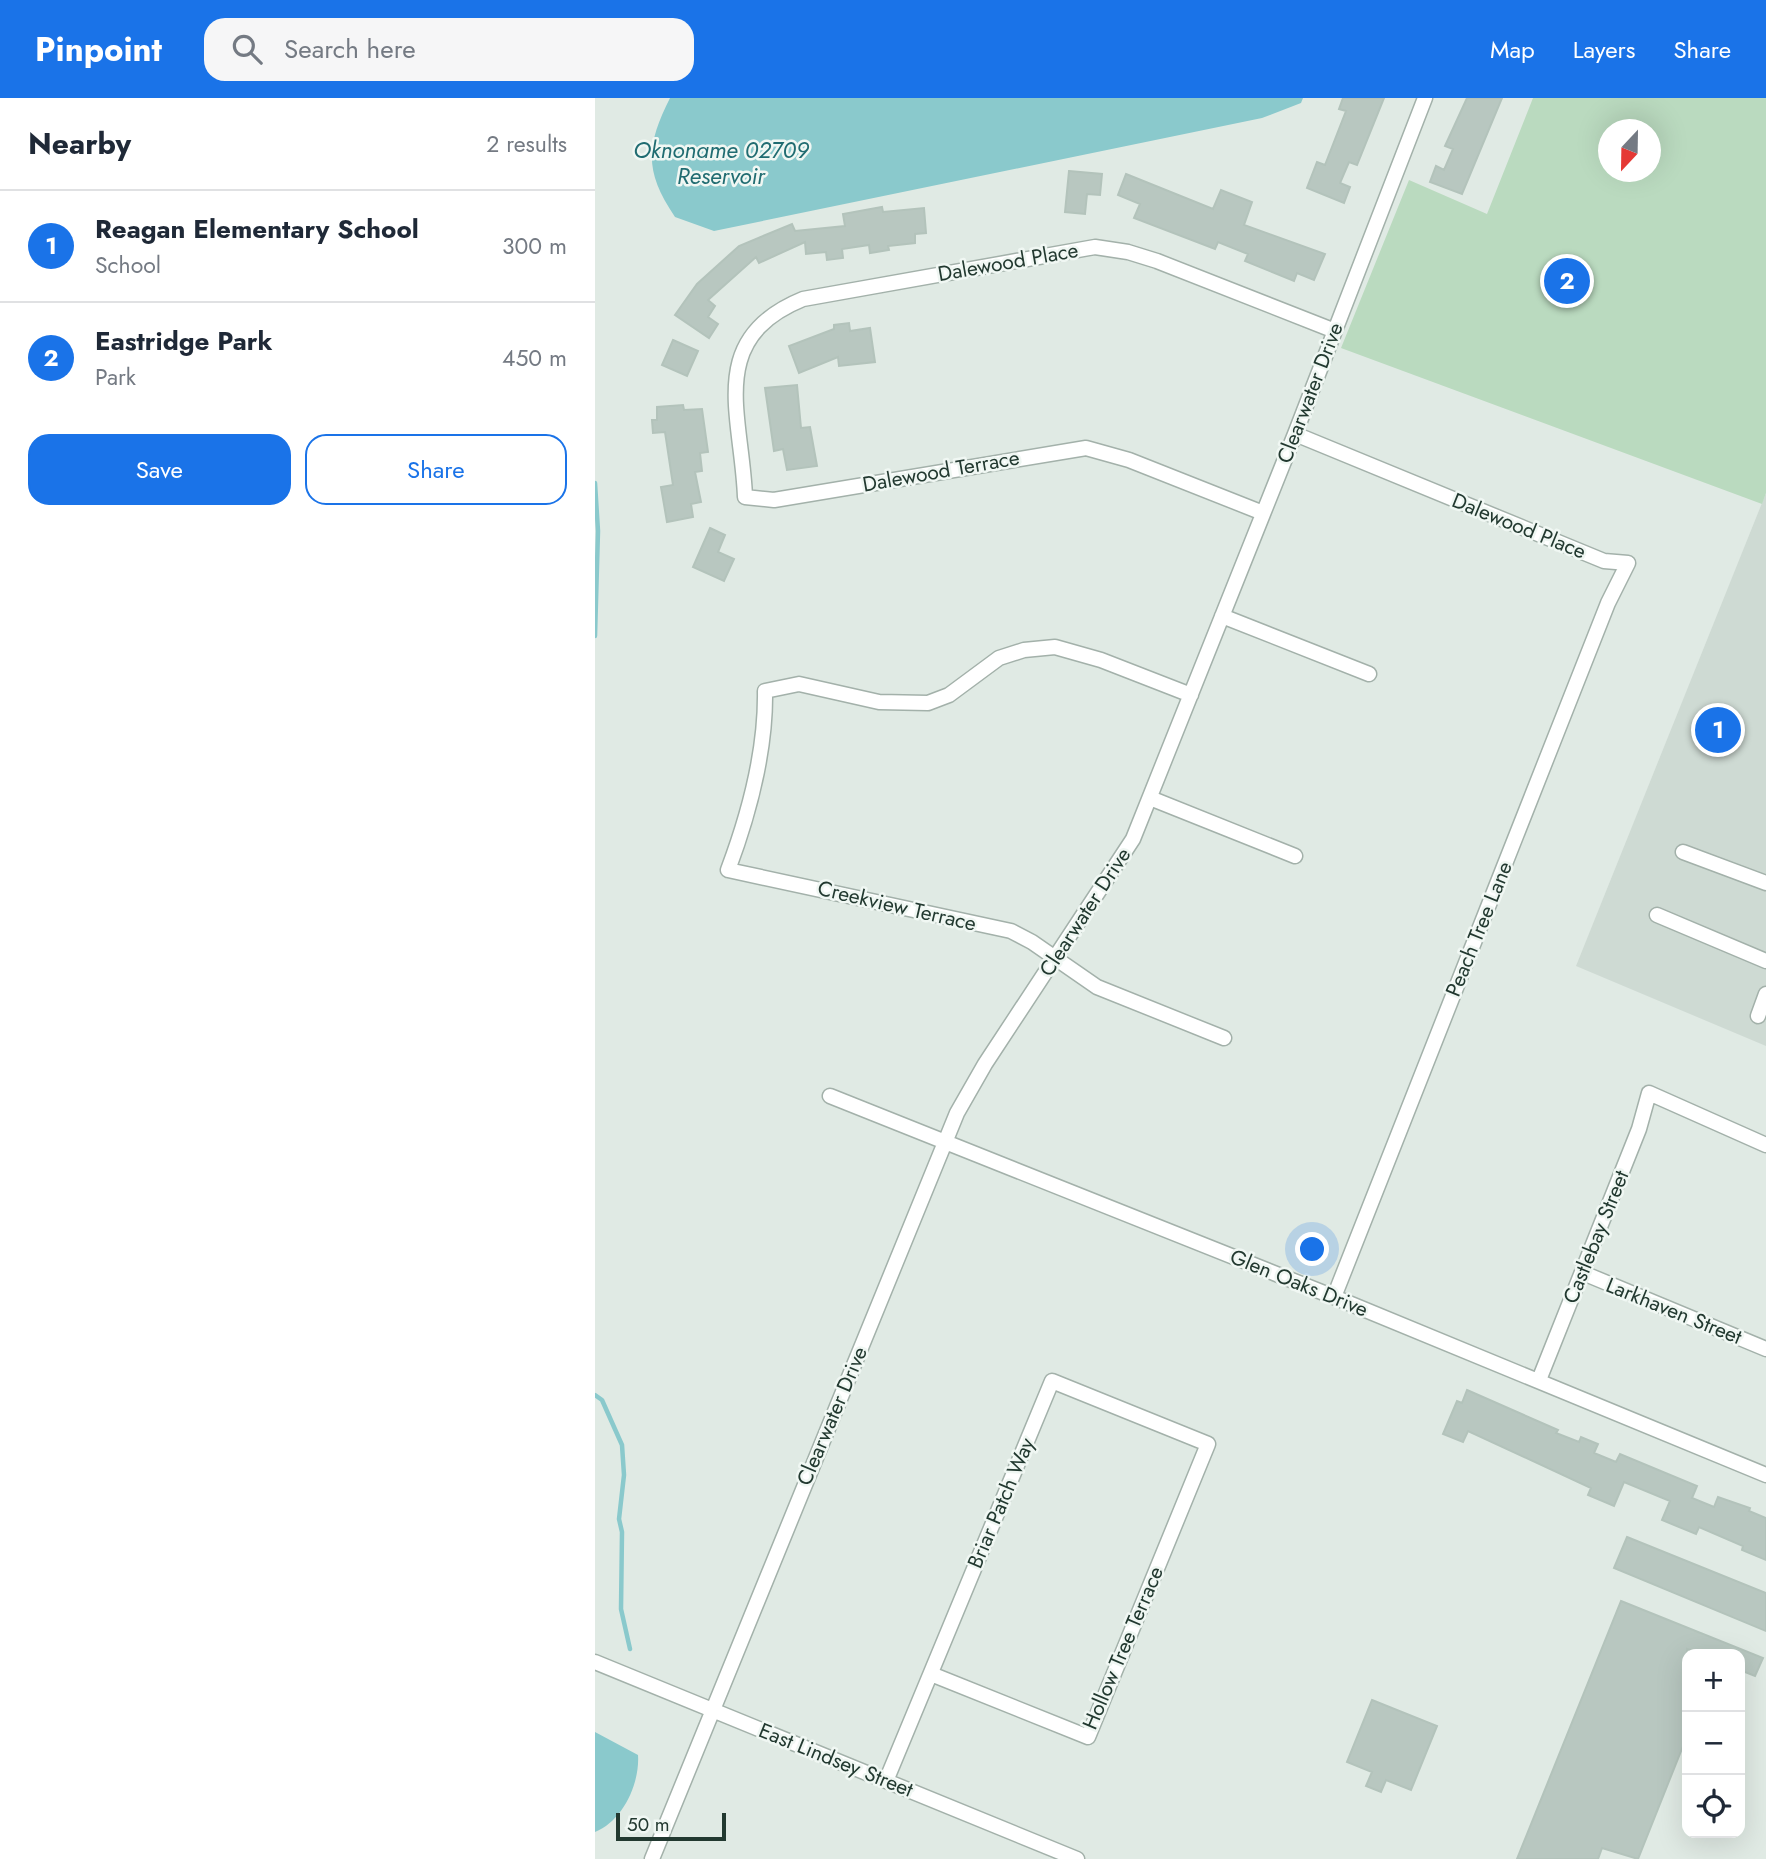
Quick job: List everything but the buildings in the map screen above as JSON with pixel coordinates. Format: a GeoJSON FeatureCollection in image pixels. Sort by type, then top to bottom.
{"type":"FeatureCollection","features":[{"type":"Feature","properties":{"kind":"street","name":"Clearwater Drive"},"geometry":{"type":"LineString","coordinates":[[652,1859],[711,1709],[970,1087],[1125,853],[1150,798],[1425,98]]}},
{"type":"Feature","properties":{"kind":"street","name":"Dalewood Place"},"geometry":{"type":"LineString","coordinates":[[738,360],[759,325],[782,308],[803,299],[1095,247],[1128,252],[1157,261],[1335,331]]}},
{"type":"Feature","properties":{"kind":"street","name":"Dalewood Terrace"},"geometry":{"type":"LineString","coordinates":[[738,360],[734,401],[745,497],[774,500],[1086,448],[1129,460],[1263,513]]}},
{"type":"Feature","properties":{"kind":"street","name":"Dalewood Place"},"geometry":{"type":"LineString","coordinates":[[1295,434],[1604,561],[1628,563]]}},
{"type":"Feature","properties":{"kind":"street","name":"Peach Tree Lane"},"geometry":{"type":"LineString","coordinates":[[1333,1297],[1608,603],[1628,563]]}},
{"type":"Feature","properties":{"kind":"street"},"geometry":{"type":"LineString","coordinates":[[1222,616],[1369,674]]}},
{"type":"Feature","properties":{"kind":"street","name":"Creekview Terrace"},"geometry":{"type":"LineString","coordinates":[[1191,695],[1101,660],[1055,647],[1024,650],[999,658],[949,695],[928,703],[879,702],[799,684],[765,691],[766,727],[741,837],[728,870],[1011,931],[1111,993],[1224,1038]]}},
{"type":"Feature","properties":{"kind":"street"},"geometry":{"type":"LineString","coordinates":[[1150,798],[1295,856]]}},
{"type":"Feature","properties":{"kind":"street"},"geometry":{"type":"LineString","coordinates":[[1683,852],[1766,883]]}},
{"type":"Feature","properties":{"kind":"street"},"geometry":{"type":"LineString","coordinates":[[1657,915],[1766,961]]}},
{"type":"Feature","properties":{"kind":"street"},"geometry":{"type":"LineString","coordinates":[[1758,1016],[1766,994]]}},
{"type":"Feature","properties":{"kind":"street","name":"Castlebay Street"},"geometry":{"type":"LineString","coordinates":[[1539,1380],[1639,1129],[1649,1093],[1766,1145]]}},
{"type":"Feature","properties":{"kind":"street","name":"Glen Oaks Drive"},"geometry":{"type":"LineString","coordinates":[[830,1096],[1539,1380],[1766,1475]]}},
{"type":"Feature","properties":{"kind":"street","name":"Larkhaven Street"},"geometry":{"type":"LineString","coordinates":[[1583,1273],[1766,1349]]}},
{"type":"Feature","properties":{"kind":"street","name":"Briar Patch Way"},"geometry":{"type":"LineString","coordinates":[[886,1781],[1052,1381],[1208,1444]]}},
{"type":"Feature","properties":{"kind":"street","name":"Hollow Tree Terrace"},"geometry":{"type":"LineString","coordinates":[[931,1674],[1089,1737],[1208,1444]]}},
{"type":"Feature","properties":{"kind":"street","name":"East Lindsey Street"},"geometry":{"type":"LineString","coordinates":[[595,1662],[1077,1859]]}},
{"type":"Feature","properties":{"kind":"shaded area"},"geometry":{"type":"Polygon","coordinates":[[[1766,493],[1766,1046],[1576,966],[1766,493]]]}},
{"type":"Feature","properties":{"kind":"green space"},"geometry":{"type":"Polygon","coordinates":[[[1533,98],[1766,98],[1766,493],[1762,504],[1341,348],[1409,180],[1487,214],[1533,98]]]}},
{"type":"Feature","properties":{"kind":"water","name":"Oknoname 02709 Reservoir"},"geometry":{"type":"Polygon","coordinates":[[[670,98],[1303,98],[1301,103],[1262,118],[714,231],[675,217],[653,172],[656,130],[670,98]]]}},
{"type":"Feature","properties":{"kind":"water"},"geometry":{"type":"Polygon","coordinates":[[[595,1732],[638,1755],[638,1766],[628,1800],[614,1819],[595,1832],[595,1732]]]}},
{"type":"Feature","properties":{"kind":"waterway"},"geometry":{"type":"LineString","coordinates":[[595,483],[598,531],[595,636]]}},
{"type":"Feature","properties":{"kind":"waterway"},"geometry":{"type":"LineString","coordinates":[[595,1395],[602,1400],[622,1445],[624,1475],[619,1519],[622,1532],[621,1609],[630,1649]]}},
{"type":"Feature","properties":{"kind":"place","name":"Eastridge Park"},"geometry":{"type":"Point","coordinates":[1567,281]}},
{"type":"Feature","properties":{"kind":"place","name":"Reagan Elementary School"},"geometry":{"type":"Point","coordinates":[1718,730]}}]}
